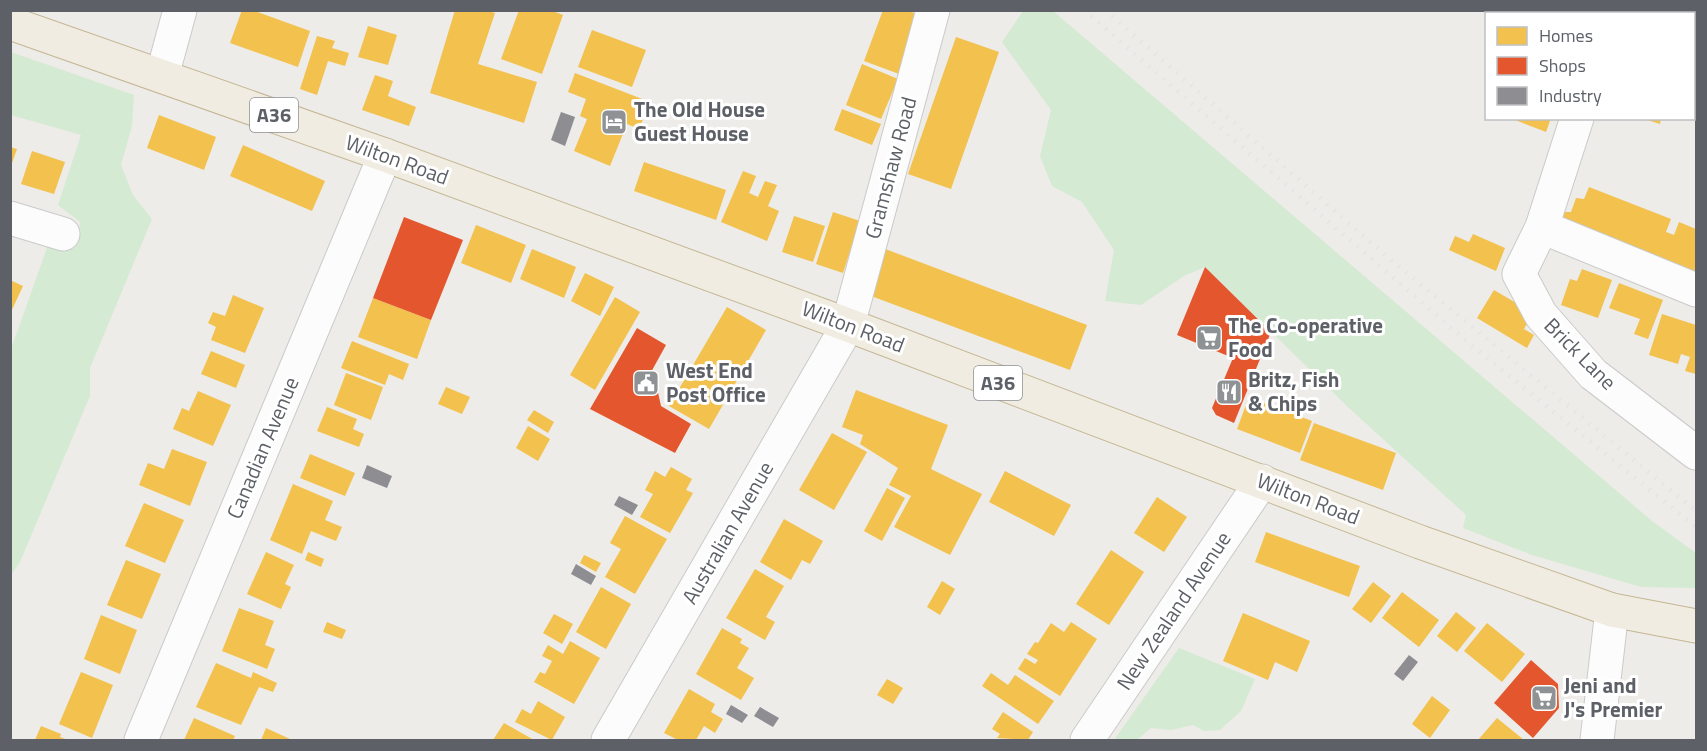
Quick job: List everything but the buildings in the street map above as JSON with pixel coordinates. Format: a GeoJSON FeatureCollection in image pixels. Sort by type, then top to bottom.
{"type":"FeatureCollection","features":[{"type":"Feature","properties":{"kind":"highway","name":"Wilton Road"},"geometry":{"type":"LineString","coordinates":[[10,23],[385,155],[848,325],[1420,542],[1612,610],[1688,625]]}},
{"type":"Feature","properties":{"kind":"street"},"geometry":{"type":"LineString","coordinates":[[162,76],[180,10]]}},
{"type":"Feature","properties":{"kind":"street","name":"Gramshaw Road"},"geometry":{"type":"LineString","coordinates":[[848,325],[933,10]]}},
{"type":"Feature","properties":{"kind":"street"},"geometry":{"type":"LineString","coordinates":[[1576,120],[1542,227],[1696,290]]}},
{"type":"Feature","properties":{"kind":"street","name":"Canadian Avenue"},"geometry":{"type":"LineString","coordinates":[[141,741],[385,155]]}},
{"type":"Feature","properties":{"kind":"street"},"geometry":{"type":"LineString","coordinates":[[10,218],[63,234]]}},
{"type":"Feature","properties":{"kind":"street","name":"Brick Lane"},"geometry":{"type":"LineString","coordinates":[[1542,227],[1519,274],[1541,315],[1593,374],[1696,453]]}},
{"type":"Feature","properties":{"kind":"street","name":"Australian Avenue"},"geometry":{"type":"LineString","coordinates":[[609,741],[848,325]]}},
{"type":"Feature","properties":{"kind":"street","name":"New Zealand Avenue"},"geometry":{"type":"LineString","coordinates":[[1087,741],[1262,482]]}},
{"type":"Feature","properties":{"kind":"street"},"geometry":{"type":"LineString","coordinates":[[1597,741],[1612,610]]}},
{"type":"Feature","properties":{"kind":"green space"},"geometry":{"type":"Polygon","coordinates":[[[1023,11],[1053,11],[1652,521],[1696,553],[1696,588],[1641,587],[1532,555],[1463,528],[1466,515],[1349,408],[1205,267],[1184,276],[1141,305],[1105,301],[1114,250],[1082,202],[1052,186],[1040,156],[1051,110],[1002,42],[1023,11]]]}},
{"type":"Feature","properties":{"kind":"green space"},"geometry":{"type":"Polygon","coordinates":[[[11,52],[134,95],[132,126],[121,165],[133,195],[152,219],[90,368],[90,396],[20,562],[11,575],[10,352],[48,245],[78,238],[80,222],[58,205],[81,135],[11,115],[11,52]]]}},
{"type":"Feature","properties":{"kind":"green space"},"geometry":{"type":"Polygon","coordinates":[[[1179,648],[1255,679],[1241,711],[1220,730],[1204,731],[1193,725],[1171,730],[1151,728],[1137,740],[1114,740],[1179,648]]]}},
{"type":"Feature","properties":{"kind":"railway"},"geometry":{"type":"LineString","coordinates":[[1084,10],[1471,345],[1696,527]]}},
{"type":"Feature","properties":{"kind":"railway"},"geometry":{"type":"LineString","coordinates":[[1105,10],[1385,255],[1696,511]]}},
{"type":"Feature","properties":{"kind":"place","name":"The Old House Guest House"},"geometry":{"type":"Point","coordinates":[614,122]}},
{"type":"Feature","properties":{"kind":"place","name":"The Co-operative Food"},"geometry":{"type":"Point","coordinates":[1209,338]}},
{"type":"Feature","properties":{"kind":"place","name":"West End Post Office"},"geometry":{"type":"Point","coordinates":[646,383]}},
{"type":"Feature","properties":{"kind":"place","name":"Britz, Fish & Chips"},"geometry":{"type":"Point","coordinates":[1229,392]}},
{"type":"Feature","properties":{"kind":"place","name":"Jeni and J's Premier"},"geometry":{"type":"Point","coordinates":[1544,698]}}]}
